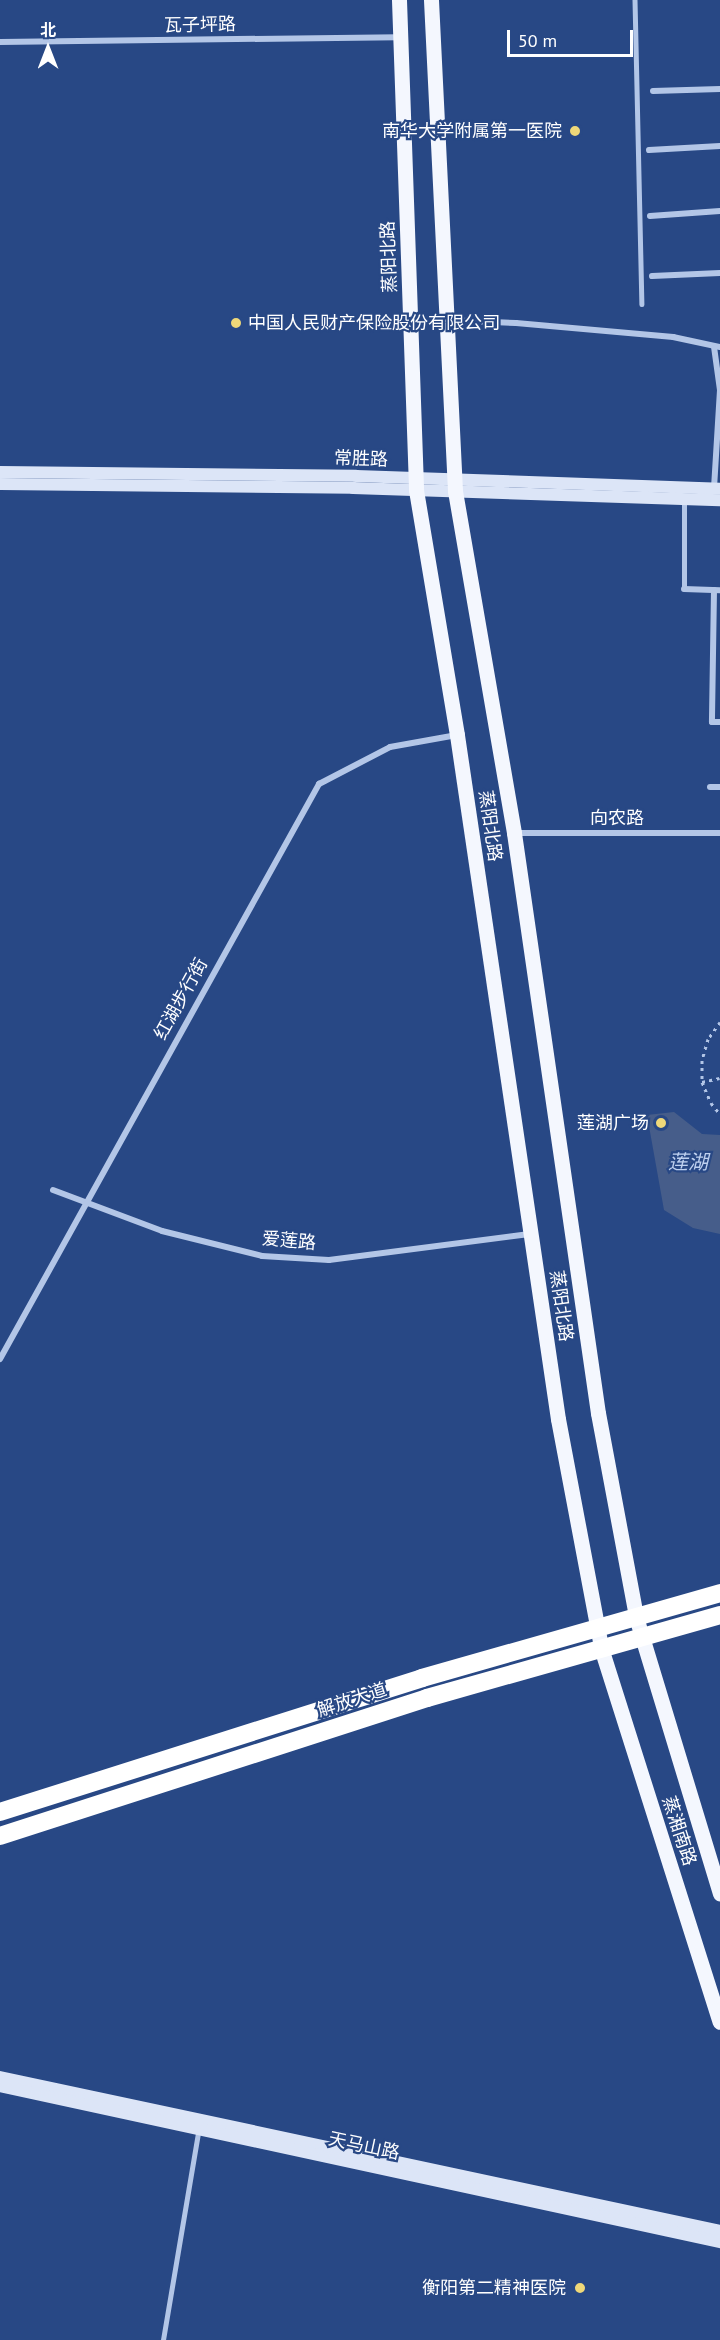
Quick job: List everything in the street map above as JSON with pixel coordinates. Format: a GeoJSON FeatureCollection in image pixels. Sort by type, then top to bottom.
{"type":"FeatureCollection","features":[{"type":"Feature","properties":{"kind":"highway","name":"解放大道"},"geometry":{"type":"LineString","coordinates":[[0,1812],[422,1678],[720,1593]]}},
{"type":"Feature","properties":{"kind":"highway","name":"解放大道"},"geometry":{"type":"LineString","coordinates":[[0,1836],[427,1698],[602,1651],[720,1615]]}},
{"type":"Feature","properties":{"kind":"main road","name":"蒸阳北路"},"geometry":{"type":"LineString","coordinates":[[399,0],[416,484],[457,735],[558,1419],[602,1651]]}},
{"type":"Feature","properties":{"kind":"main road","name":"蒸阳北路"},"geometry":{"type":"LineString","coordinates":[[431,0],[454,485],[514,833],[598,1413],[642,1639]]}},
{"type":"Feature","properties":{"kind":"main road","name":"蒸湘南路"},"geometry":{"type":"LineString","coordinates":[[642,1639],[720,1894]]}},
{"type":"Feature","properties":{"kind":"main road","name":"蒸湘南路"},"geometry":{"type":"LineString","coordinates":[[602,1651],[720,2022]]}},
{"type":"Feature","properties":{"kind":"street","name":"瓦子坪路"},"geometry":{"type":"LineString","coordinates":[[0,42],[401,38]]}},
{"type":"Feature","properties":{"kind":"street"},"geometry":{"type":"LineString","coordinates":[[653,91],[720,89]]}},
{"type":"Feature","properties":{"kind":"street"},"geometry":{"type":"LineString","coordinates":[[649,150],[720,146]]}},
{"type":"Feature","properties":{"kind":"street"},"geometry":{"type":"LineString","coordinates":[[650,216],[720,211]]}},
{"type":"Feature","properties":{"kind":"street"},"geometry":{"type":"LineString","coordinates":[[652,276],[720,273]]}},
{"type":"Feature","properties":{"kind":"street"},"geometry":{"type":"LineString","coordinates":[[446,320],[516,323],[662,336],[717,347],[720,390],[718,493]]}},
{"type":"Feature","properties":{"kind":"street","name":"常胜路"},"geometry":{"type":"LineString","coordinates":[[0,472],[718,493]]}},
{"type":"Feature","properties":{"kind":"street","name":"常胜路"},"geometry":{"type":"LineString","coordinates":[[0,484],[416,484]]}},
{"type":"Feature","properties":{"kind":"street","name":"常胜路"},"geometry":{"type":"LineString","coordinates":[[454,485],[684,499],[718,493]]}},
{"type":"Feature","properties":{"kind":"street"},"geometry":{"type":"LineString","coordinates":[[684,589],[717,590],[717,654],[712,722],[720,722]]}},
{"type":"Feature","properties":{"kind":"street","name":"红湖步行街"},"geometry":{"type":"LineString","coordinates":[[0,1359],[87,1203],[105,1166],[319,784],[390,747],[457,735]]}},
{"type":"Feature","properties":{"kind":"street"},"geometry":{"type":"LineString","coordinates":[[710,787],[720,787]]}},
{"type":"Feature","properties":{"kind":"street","name":"向农路"},"geometry":{"type":"LineString","coordinates":[[514,833],[720,833]]}},
{"type":"Feature","properties":{"kind":"street","name":"爱莲路"},"geometry":{"type":"LineString","coordinates":[[53,1190],[162,1231],[262,1256],[329,1260],[530,1234]]}},
{"type":"Feature","properties":{"kind":"street","name":"天马山路"},"geometry":{"type":"LineString","coordinates":[[0,2077],[720,2231]]}},
{"type":"Feature","properties":{"kind":"street","name":"天马山路"},"geometry":{"type":"LineString","coordinates":[[0,2086],[720,2242]]}},
{"type":"Feature","properties":{"kind":"lane"},"geometry":{"type":"LineString","coordinates":[[635,0],[642,304]]}},
{"type":"Feature","properties":{"kind":"lane"},"geometry":{"type":"LineString","coordinates":[[684,499],[684,589]]}},
{"type":"Feature","properties":{"kind":"lane"},"geometry":{"type":"LineString","coordinates":[[163,2340],[198,2129]]}},
{"type":"Feature","properties":{"kind":"path"},"geometry":{"type":"LineString","coordinates":[[720,1022],[708,1039],[702,1060],[702,1082],[711,1103],[720,1114]]}},
{"type":"Feature","properties":{"kind":"path"},"geometry":{"type":"LineString","coordinates":[[702,1082],[720,1078]]}},
{"type":"Feature","properties":{"kind":"water","name":"莲湖"},"geometry":{"type":"Polygon","coordinates":[[[674,1112],[702,1134],[720,1135],[720,1234],[693,1228],[664,1210],[647,1115],[674,1112]]]}},
{"type":"Feature","properties":{"kind":"place","name":"南华大学附属第一医院"},"geometry":{"type":"Point","coordinates":[575,131]}},
{"type":"Feature","properties":{"kind":"place","name":"中国人民财产保险股份有限公司"},"geometry":{"type":"Point","coordinates":[236,323]}},
{"type":"Feature","properties":{"kind":"place","name":"莲湖广场"},"geometry":{"type":"Point","coordinates":[661,1123]}},
{"type":"Feature","properties":{"kind":"place","name":"衡阳第二精神医院"},"geometry":{"type":"Point","coordinates":[580,2288]}}]}
